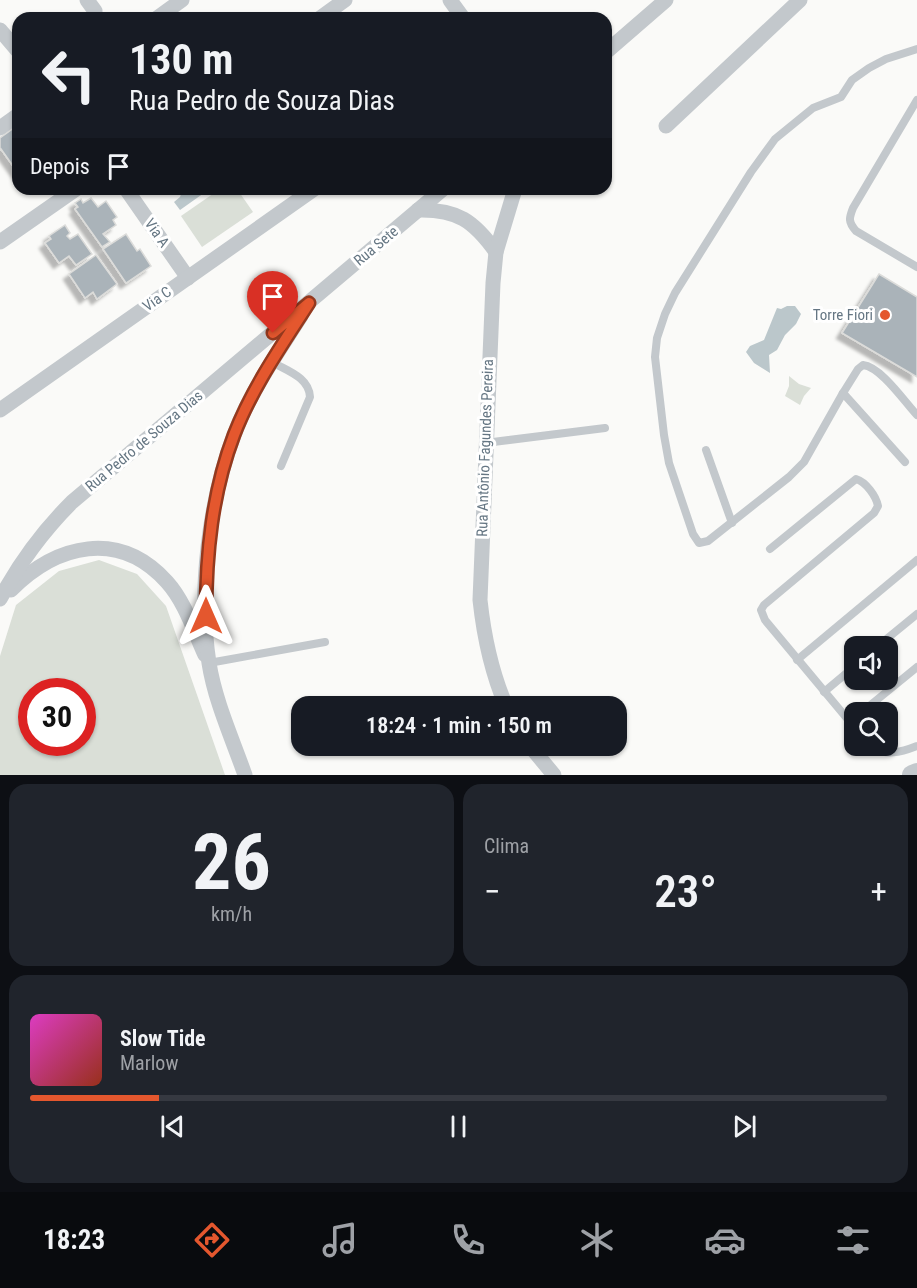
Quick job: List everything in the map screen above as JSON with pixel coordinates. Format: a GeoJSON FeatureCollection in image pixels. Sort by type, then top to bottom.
{"type":"FeatureCollection","features":[{"type":"Feature","properties":{"kind":"street"},"geometry":{"type":"LineString","coordinates":[[165,12],[182,0]]}},
{"type":"Feature","properties":{"kind":"street"},"geometry":{"type":"LineString","coordinates":[[328,12],[345,0]]}},
{"type":"Feature","properties":{"kind":"street"},"geometry":{"type":"LineString","coordinates":[[612,47],[666,0]]}},
{"type":"Feature","properties":{"kind":"street"},"geometry":{"type":"LineString","coordinates":[[666,126],[800,0]]}},
{"type":"Feature","properties":{"kind":"street"},"geometry":{"type":"LineString","coordinates":[[0,30],[12,44]]}},
{"type":"Feature","properties":{"kind":"street"},"geometry":{"type":"LineString","coordinates":[[0,242],[67,195]]}},
{"type":"Feature","properties":{"kind":"street","name":"Via A"},"geometry":{"type":"LineString","coordinates":[[130,195],[188,278]]}},
{"type":"Feature","properties":{"kind":"street","name":"Via C"},"geometry":{"type":"LineString","coordinates":[[0,410],[306,195]]}},
{"type":"Feature","properties":{"kind":"street","name":"Rua Sete"},"geometry":{"type":"LineString","coordinates":[[309,303],[436,195]]}},
{"type":"Feature","properties":{"kind":"street","name":"Rua Antônio Fagundes Pereira"},"geometry":{"type":"LineString","coordinates":[[502,696],[494,678],[484,640],[480,600],[485,443],[496,252],[513,195]]}},
{"type":"Feature","properties":{"kind":"street"},"geometry":{"type":"LineString","coordinates":[[418,210],[436,210],[457,214],[474,225],[496,252]]}},
{"type":"Feature","properties":{"kind":"street"},"geometry":{"type":"LineString","coordinates":[[209,663],[206,574],[212,517],[221,476],[234,434],[253,394],[309,303]]}},
{"type":"Feature","properties":{"kind":"street","name":"Rua Pedro de Souza Dias"},"geometry":{"type":"LineString","coordinates":[[0,599],[33,545],[72,502],[309,303]]}},
{"type":"Feature","properties":{"kind":"street"},"geometry":{"type":"LineString","coordinates":[[0,599],[40,565],[68,552],[96,548],[123,552],[148,564],[168,583],[182,603],[209,663],[220,707],[245,775]]}},
{"type":"Feature","properties":{"kind":"street"},"geometry":{"type":"LineString","coordinates":[[538,756],[554,775]]}},
{"type":"Feature","properties":{"kind":"street"},"geometry":{"type":"LineString","coordinates":[[912,775],[917,773]]}},
{"type":"Feature","properties":{"kind":"lane"},"geometry":{"type":"LineString","coordinates":[[917,49],[886,59],[869,68],[852,80],[841,98],[813,108],[775,139],[757,163],[675,292],[657,338],[655,357],[669,463],[693,534],[699,543],[708,541],[732,523],[804,462],[843,393],[863,365],[879,372],[917,415]]}},
{"type":"Feature","properties":{"kind":"lane"},"geometry":{"type":"LineString","coordinates":[[917,100],[849,218],[850,225],[856,231],[917,267]]}},
{"type":"Feature","properties":{"kind":"lane"},"geometry":{"type":"LineString","coordinates":[[272,362],[304,380],[310,389],[310,397],[281,466]]}},
{"type":"Feature","properties":{"kind":"lane"},"geometry":{"type":"LineString","coordinates":[[843,393],[904,462]]}},
{"type":"Feature","properties":{"kind":"lane"},"geometry":{"type":"LineString","coordinates":[[485,443],[605,428]]}},
{"type":"Feature","properties":{"kind":"lane"},"geometry":{"type":"LineString","coordinates":[[706,450],[732,523]]}},
{"type":"Feature","properties":{"kind":"lane"},"geometry":{"type":"LineString","coordinates":[[770,549],[856,479],[861,480],[877,499],[878,506],[874,513],[764,604],[762,615],[844,713]]}},
{"type":"Feature","properties":{"kind":"lane"},"geometry":{"type":"LineString","coordinates":[[798,660],[917,560]]}},
{"type":"Feature","properties":{"kind":"lane"},"geometry":{"type":"LineString","coordinates":[[890,636],[917,614]]}},
{"type":"Feature","properties":{"kind":"lane"},"geometry":{"type":"LineString","coordinates":[[209,663],[325,642]]}},
{"type":"Feature","properties":{"kind":"lane"},"geometry":{"type":"LineString","coordinates":[[874,702],[917,667]]}},
{"type":"Feature","properties":{"kind":"lane"},"geometry":{"type":"LineString","coordinates":[[824,692],[844,675]]}},
{"type":"Feature","properties":{"kind":"lane"},"geometry":{"type":"LineString","coordinates":[[898,752],[917,747]]}},
{"type":"Feature","properties":{"kind":"shaded area"},"geometry":{"type":"Polygon","coordinates":[[[181,195],[201,195],[180,210],[174,202],[181,195]]]}},
{"type":"Feature","properties":{"kind":"shaded area"},"geometry":{"type":"Polygon","coordinates":[[[211,195],[241,195],[253,212],[202,247],[181,216],[211,195]]]}},
{"type":"Feature","properties":{"kind":"shaded area"},"geometry":{"type":"Polygon","coordinates":[[[795,306],[801,314],[777,350],[769,355],[770,373],[754,363],[746,352],[750,346],[764,340],[777,308],[795,306]]]}},
{"type":"Feature","properties":{"kind":"shaded area"},"geometry":{"type":"Polygon","coordinates":[[[789,376],[799,384],[811,388],[800,405],[785,396],[789,386],[789,376]]]}},
{"type":"Feature","properties":{"kind":"shaded area"},"geometry":{"type":"Polygon","coordinates":[[[99,560],[137,574],[166,606],[225,775],[0,775],[0,656],[16,605],[59,571],[99,560]]]}},
{"type":"Feature","properties":{"kind":"building"},"geometry":{"type":"Polygon","coordinates":[[[12,129],[12,165],[0,150],[0,138],[12,129]]]}},
{"type":"Feature","properties":{"kind":"building"},"geometry":{"type":"Polygon","coordinates":[[[91,198],[98,207],[106,201],[117,217],[113,220],[116,225],[103,234],[110,242],[102,247],[75,209],[78,207],[75,203],[81,199],[83,203],[91,198]]]}},
{"type":"Feature","properties":{"kind":"building"},"geometry":{"type":"Polygon","coordinates":[[[65,225],[70,233],[67,236],[70,239],[78,234],[92,254],[76,265],[69,256],[59,263],[45,243],[51,239],[49,236],[65,225]]]}},
{"type":"Feature","properties":{"kind":"building"},"geometry":{"type":"Polygon","coordinates":[[[126,234],[151,266],[126,283],[103,249],[126,234]]]}},
{"type":"Feature","properties":{"kind":"building"},"geometry":{"type":"Polygon","coordinates":[[[96,255],[117,284],[97,299],[93,292],[85,298],[69,274],[96,255]]]}},
{"type":"Feature","properties":{"kind":"building","name":"Torre Fiori"},"geometry":{"type":"Polygon","coordinates":[[[879,274],[917,297],[917,377],[842,333],[879,274]]]}},
{"type":"Feature","properties":{"kind":"place","name":"Torre Fiori"},"geometry":{"type":"Point","coordinates":[885,315]}},
{"type":"Feature","properties":{"kind":"route"},"geometry":{"type":"LineString","coordinates":[[206,616],[206,574],[212,517],[221,476],[234,434],[253,394],[309,303],[273,333]]}}]}
